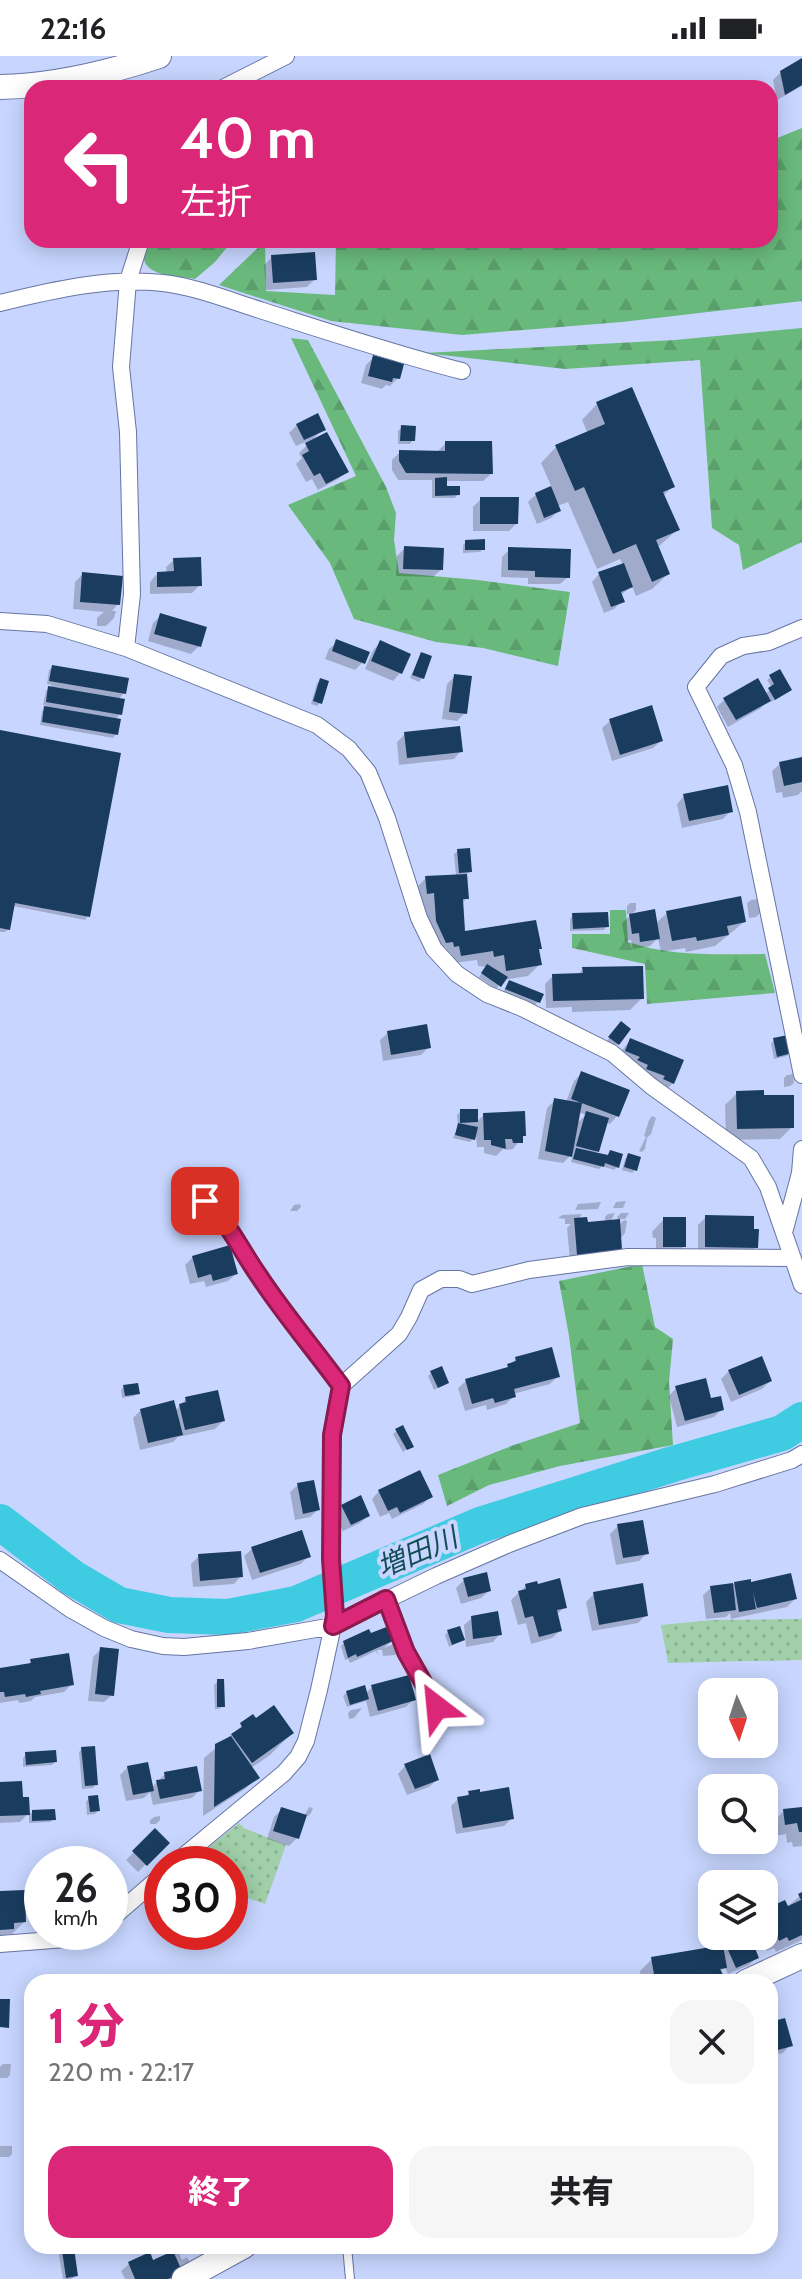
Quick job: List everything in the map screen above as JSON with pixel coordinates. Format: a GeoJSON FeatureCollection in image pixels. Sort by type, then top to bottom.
{"type":"FeatureCollection","features":[{"type":"Feature","properties":{"kind":"street"},"geometry":{"type":"LineString","coordinates":[[66,80],[159,56]]}},
{"type":"Feature","properties":{"kind":"street"},"geometry":{"type":"LineString","coordinates":[[239,80],[286,56]]}},
{"type":"Feature","properties":{"kind":"street"},"geometry":{"type":"LineString","coordinates":[[0,87],[24,85]]}},
{"type":"Feature","properties":{"kind":"street"},"geometry":{"type":"LineString","coordinates":[[126,648],[132,594],[128,432],[121,367],[128,281],[138,248]]}},
{"type":"Feature","properties":{"kind":"street"},"geometry":{"type":"LineString","coordinates":[[0,303],[60,288],[128,281],[166,284],[212,295],[462,371]]}},
{"type":"Feature","properties":{"kind":"street"},"geometry":{"type":"LineString","coordinates":[[0,621],[47,624],[126,648],[317,725],[349,749],[368,772],[387,818],[419,918],[434,949],[457,974],[487,994],[612,1053],[651,1086],[751,1158],[768,1187],[802,1285]]}},
{"type":"Feature","properties":{"kind":"street"},"geometry":{"type":"LineString","coordinates":[[802,628],[769,642],[743,646],[721,656],[696,687],[734,765],[748,812],[802,1075]]}},
{"type":"Feature","properties":{"kind":"street"},"geometry":{"type":"LineString","coordinates":[[784,1230],[800,1173],[802,1149]]}},
{"type":"Feature","properties":{"kind":"street"},"geometry":{"type":"LineString","coordinates":[[205,1201],[235,1235],[257,1275],[341,1386]]}},
{"type":"Feature","properties":{"kind":"street"},"geometry":{"type":"LineString","coordinates":[[196,1846],[284,1773],[298,1757],[306,1741],[334,1621],[332,1435],[341,1386],[399,1334],[421,1290],[441,1279],[459,1279],[472,1284],[529,1270],[628,1257],[793,1258]]}},
{"type":"Feature","properties":{"kind":"street"},"geometry":{"type":"LineString","coordinates":[[0,1560],[81,1616],[104,1628],[163,1646],[209,1646],[284,1636],[334,1621],[509,1544],[582,1516],[715,1484],[778,1465],[802,1454]]}},
{"type":"Feature","properties":{"kind":"street"},"geometry":{"type":"LineString","coordinates":[[386,1599],[406,1652],[437,1707]]}},
{"type":"Feature","properties":{"kind":"street"},"geometry":{"type":"LineString","coordinates":[[128,1904],[144,1891]]}},
{"type":"Feature","properties":{"kind":"street"},"geometry":{"type":"LineString","coordinates":[[0,1944],[24,1942]]}},
{"type":"Feature","properties":{"kind":"street"},"geometry":{"type":"LineString","coordinates":[[763,1974],[802,1956]]}},
{"type":"Feature","properties":{"kind":"street"},"geometry":{"type":"LineString","coordinates":[[184,2279],[229,2254]]}},
{"type":"Feature","properties":{"kind":"lane"},"geometry":{"type":"LineString","coordinates":[[348,2254],[350,2279]]}},
{"type":"Feature","properties":{"kind":"green space"},"geometry":{"type":"Polygon","coordinates":[[[802,128],[802,301],[622,322],[462,335],[331,321],[219,285],[258,248],[265,248],[266,291],[335,295],[336,248],[778,248],[778,138],[802,128]]]}},
{"type":"Feature","properties":{"kind":"green space"},"geometry":{"type":"Polygon","coordinates":[[[145,248],[226,248],[195,279],[165,275],[151,269],[146,265],[145,248]]]}},
{"type":"Feature","properties":{"kind":"green space"},"geometry":{"type":"Polygon","coordinates":[[[802,328],[802,542],[743,570],[739,545],[712,528],[700,360],[565,369],[424,353],[675,340],[802,328]]]}},
{"type":"Feature","properties":{"kind":"green space"},"geometry":{"type":"Polygon","coordinates":[[[291,338],[308,340],[386,487],[396,513],[394,540],[399,573],[570,592],[558,666],[483,648],[436,642],[354,619],[330,563],[288,505],[356,476],[291,338]]]}},
{"type":"Feature","properties":{"kind":"green space"},"geometry":{"type":"Polygon","coordinates":[[[610,910],[626,910],[628,942],[645,947],[696,954],[765,954],[775,993],[647,1004],[645,964],[572,948],[572,934],[610,934],[610,910]]]}},
{"type":"Feature","properties":{"kind":"green space"},"geometry":{"type":"Polygon","coordinates":[[[642,1264],[655,1327],[673,1339],[669,1382],[673,1445],[560,1466],[489,1485],[447,1506],[438,1475],[580,1423],[559,1281],[642,1264]]]}},
{"type":"Feature","properties":{"kind":"green space"},"geometry":{"type":"Polygon","coordinates":[[[802,1619],[802,1660],[668,1663],[661,1625],[712,1620],[802,1619]]]}},
{"type":"Feature","properties":{"kind":"green space"},"geometry":{"type":"Polygon","coordinates":[[[239,1823],[244,1828],[286,1845],[265,1904],[248,1898],[248,1846],[210,1846],[239,1823]]]}},
{"type":"Feature","properties":{"kind":"building"},"geometry":{"type":"Polygon","coordinates":[[[802,58],[802,85],[785,95],[780,71],[802,58]]]}},
{"type":"Feature","properties":{"kind":"building"},"geometry":{"type":"Polygon","coordinates":[[[315,252],[317,280],[273,283],[271,255],[315,252]]]}},
{"type":"Feature","properties":{"kind":"building"},"geometry":{"type":"Polygon","coordinates":[[[373,355],[404,364],[400,379],[393,378],[392,382],[368,376],[373,355]]]}},
{"type":"Feature","properties":{"kind":"building"},"geometry":{"type":"Polygon","coordinates":[[[632,387],[675,487],[663,492],[680,530],[656,540],[670,574],[652,582],[636,544],[613,554],[584,487],[575,491],[555,445],[605,424],[596,402],[632,387]]]}},
{"type":"Feature","properties":{"kind":"building"},"geometry":{"type":"Polygon","coordinates":[[[318,413],[326,430],[304,440],[296,424],[318,413]]]}},
{"type":"Feature","properties":{"kind":"building"},"geometry":{"type":"Polygon","coordinates":[[[401,425],[416,426],[415,441],[400,441],[401,425]]]}},
{"type":"Feature","properties":{"kind":"building"},"geometry":{"type":"Polygon","coordinates":[[[327,432],[349,472],[326,484],[320,473],[314,476],[302,455],[309,451],[305,443],[327,432]]]}},
{"type":"Feature","properties":{"kind":"building"},"geometry":{"type":"Polygon","coordinates":[[[445,441],[492,441],[493,474],[406,473],[399,461],[399,450],[445,451],[445,441]]]}},
{"type":"Feature","properties":{"kind":"building"},"geometry":{"type":"Polygon","coordinates":[[[447,477],[447,486],[460,486],[460,495],[435,496],[435,478],[447,477]]]}},
{"type":"Feature","properties":{"kind":"building"},"geometry":{"type":"Polygon","coordinates":[[[551,486],[561,511],[544,518],[535,493],[551,486]]]}},
{"type":"Feature","properties":{"kind":"building"},"geometry":{"type":"Polygon","coordinates":[[[480,497],[519,497],[518,524],[480,524],[480,497]]]}},
{"type":"Feature","properties":{"kind":"building"},"geometry":{"type":"Polygon","coordinates":[[[485,539],[485,550],[465,550],[465,540],[485,539]]]}},
{"type":"Feature","properties":{"kind":"building"},"geometry":{"type":"Polygon","coordinates":[[[404,546],[444,548],[443,570],[403,569],[404,546]]]}},
{"type":"Feature","properties":{"kind":"building"},"geometry":{"type":"Polygon","coordinates":[[[508,547],[571,549],[570,578],[535,577],[535,571],[508,570],[508,547]]]}},
{"type":"Feature","properties":{"kind":"building"},"geometry":{"type":"Polygon","coordinates":[[[201,557],[202,586],[157,587],[157,572],[174,571],[173,558],[201,557]]]}},
{"type":"Feature","properties":{"kind":"building"},"geometry":{"type":"Polygon","coordinates":[[[624,563],[633,587],[621,592],[625,602],[611,607],[598,572],[624,563]]]}},
{"type":"Feature","properties":{"kind":"building"},"geometry":{"type":"Polygon","coordinates":[[[82,572],[123,576],[120,605],[80,602],[82,572]]]}},
{"type":"Feature","properties":{"kind":"building"},"geometry":{"type":"Polygon","coordinates":[[[160,613],[207,627],[201,647],[154,634],[160,613]]]}},
{"type":"Feature","properties":{"kind":"building"},"geometry":{"type":"Polygon","coordinates":[[[336,639],[370,652],[365,664],[332,651],[336,639]]]}},
{"type":"Feature","properties":{"kind":"building"},"geometry":{"type":"Polygon","coordinates":[[[380,640],[411,654],[402,674],[371,661],[380,640]]]}},
{"type":"Feature","properties":{"kind":"building"},"geometry":{"type":"Polygon","coordinates":[[[421,652],[432,656],[424,679],[412,675],[421,652]]]}},
{"type":"Feature","properties":{"kind":"building"},"geometry":{"type":"Polygon","coordinates":[[[52,665],[129,678],[126,694],[49,681],[52,665]]]}},
{"type":"Feature","properties":{"kind":"building"},"geometry":{"type":"Polygon","coordinates":[[[780,669],[792,690],[775,700],[768,688],[774,684],[769,675],[780,669]]]}},
{"type":"Feature","properties":{"kind":"building"},"geometry":{"type":"Polygon","coordinates":[[[454,674],[472,676],[467,714],[449,712],[454,674]]]}},
{"type":"Feature","properties":{"kind":"building"},"geometry":{"type":"Polygon","coordinates":[[[320,678],[329,681],[322,704],[313,701],[320,678]]]}},
{"type":"Feature","properties":{"kind":"building"},"geometry":{"type":"Polygon","coordinates":[[[758,678],[771,701],[736,720],[723,698],[758,678]]]}},
{"type":"Feature","properties":{"kind":"building"},"geometry":{"type":"Polygon","coordinates":[[[48,686],[125,699],[122,715],[46,702],[48,686]]]}},
{"type":"Feature","properties":{"kind":"building"},"geometry":{"type":"Polygon","coordinates":[[[652,705],[663,741],[620,755],[609,719],[652,705]]]}},
{"type":"Feature","properties":{"kind":"building"},"geometry":{"type":"Polygon","coordinates":[[[44,706],[121,719],[118,735],[42,722],[44,706]]]}},
{"type":"Feature","properties":{"kind":"building"},"geometry":{"type":"Polygon","coordinates":[[[460,726],[463,752],[407,758],[404,732],[460,726]]]}},
{"type":"Feature","properties":{"kind":"building"},"geometry":{"type":"Polygon","coordinates":[[[0,730],[121,753],[90,917],[15,903],[10,930],[0,928],[0,730]]]}},
{"type":"Feature","properties":{"kind":"building"},"geometry":{"type":"Polygon","coordinates":[[[802,757],[802,782],[784,786],[779,762],[802,757]]]}},
{"type":"Feature","properties":{"kind":"building"},"geometry":{"type":"Polygon","coordinates":[[[728,785],[733,812],[689,821],[683,794],[728,785]]]}},
{"type":"Feature","properties":{"kind":"building"},"geometry":{"type":"Polygon","coordinates":[[[470,848],[472,872],[459,873],[457,849],[470,848]]]}},
{"type":"Feature","properties":{"kind":"building"},"geometry":{"type":"Polygon","coordinates":[[[467,874],[469,899],[463,899],[465,931],[536,920],[542,965],[506,971],[504,955],[494,957],[493,951],[461,956],[459,946],[454,947],[453,942],[446,943],[436,921],[434,893],[427,894],[425,876],[467,874]]]}},
{"type":"Feature","properties":{"kind":"building"},"geometry":{"type":"Polygon","coordinates":[[[741,896],[746,922],[727,926],[729,935],[697,941],[696,937],[672,941],[666,911],[741,896]]]}},
{"type":"Feature","properties":{"kind":"building"},"geometry":{"type":"Polygon","coordinates":[[[655,909],[660,939],[640,942],[639,933],[632,934],[629,914],[655,909]]]}},
{"type":"Feature","properties":{"kind":"building"},"geometry":{"type":"Polygon","coordinates":[[[608,912],[609,927],[573,929],[572,913],[608,912]]]}},
{"type":"Feature","properties":{"kind":"building"},"geometry":{"type":"Polygon","coordinates":[[[487,964],[508,977],[501,987],[481,973],[487,964]]]}},
{"type":"Feature","properties":{"kind":"building"},"geometry":{"type":"Polygon","coordinates":[[[643,966],[644,999],[553,1001],[552,974],[583,973],[582,967],[643,966]]]}},
{"type":"Feature","properties":{"kind":"building"},"geometry":{"type":"Polygon","coordinates":[[[509,980],[544,994],[540,1003],[505,989],[509,980]]]}},
{"type":"Feature","properties":{"kind":"building"},"geometry":{"type":"Polygon","coordinates":[[[621,1021],[631,1029],[619,1045],[608,1037],[621,1021]]]}},
{"type":"Feature","properties":{"kind":"building"},"geometry":{"type":"Polygon","coordinates":[[[427,1024],[431,1048],[391,1055],[387,1031],[427,1024]]]}},
{"type":"Feature","properties":{"kind":"building"},"geometry":{"type":"Polygon","coordinates":[[[788,1035],[792,1053],[777,1057],[773,1038],[788,1035]]]}},
{"type":"Feature","properties":{"kind":"building"},"geometry":{"type":"Polygon","coordinates":[[[630,1038],[684,1060],[674,1084],[663,1079],[665,1076],[646,1069],[648,1065],[637,1060],[640,1057],[625,1051],[630,1038]]]}},
{"type":"Feature","properties":{"kind":"building"},"geometry":{"type":"Polygon","coordinates":[[[581,1071],[630,1090],[619,1117],[571,1099],[581,1071]]]}},
{"type":"Feature","properties":{"kind":"building"},"geometry":{"type":"Polygon","coordinates":[[[764,1090],[764,1095],[794,1095],[794,1128],[737,1129],[736,1091],[764,1090]]]}},
{"type":"Feature","properties":{"kind":"building"},"geometry":{"type":"Polygon","coordinates":[[[554,1098],[582,1103],[572,1157],[545,1151],[554,1098]]]}},
{"type":"Feature","properties":{"kind":"building"},"geometry":{"type":"Polygon","coordinates":[[[460,1109],[478,1109],[478,1122],[460,1123],[460,1109]]]}},
{"type":"Feature","properties":{"kind":"building"},"geometry":{"type":"Polygon","coordinates":[[[525,1111],[526,1136],[523,1136],[523,1143],[505,1139],[506,1149],[491,1145],[491,1140],[484,1140],[483,1113],[525,1111]]]}},
{"type":"Feature","properties":{"kind":"building"},"geometry":{"type":"Polygon","coordinates":[[[586,1111],[609,1118],[599,1152],[576,1146],[586,1111]]]}},
{"type":"Feature","properties":{"kind":"building"},"geometry":{"type":"Polygon","coordinates":[[[458,1123],[478,1127],[475,1140],[455,1135],[458,1123]]]}},
{"type":"Feature","properties":{"kind":"building"},"geometry":{"type":"Polygon","coordinates":[[[576,1148],[608,1155],[610,1150],[623,1154],[619,1168],[573,1159],[576,1148]]]}},
{"type":"Feature","properties":{"kind":"building"},"geometry":{"type":"Polygon","coordinates":[[[628,1153],[641,1157],[637,1171],[624,1167],[628,1153]]]}},
{"type":"Feature","properties":{"kind":"building"},"geometry":{"type":"Polygon","coordinates":[[[705,1215],[754,1216],[754,1229],[759,1229],[758,1248],[705,1247],[705,1215]]]}},
{"type":"Feature","properties":{"kind":"building"},"geometry":{"type":"Polygon","coordinates":[[[587,1217],[588,1222],[620,1219],[622,1250],[577,1255],[574,1218],[587,1217]]]}},
{"type":"Feature","properties":{"kind":"building"},"geometry":{"type":"Polygon","coordinates":[[[663,1217],[686,1217],[686,1247],[663,1247],[663,1217]]]}},
{"type":"Feature","properties":{"kind":"building"},"geometry":{"type":"Polygon","coordinates":[[[230,1245],[238,1274],[213,1281],[211,1274],[198,1278],[192,1256],[230,1245]]]}},
{"type":"Feature","properties":{"kind":"building"},"geometry":{"type":"Polygon","coordinates":[[[552,1347],[560,1377],[514,1389],[516,1397],[495,1403],[493,1398],[472,1404],[465,1379],[508,1367],[507,1364],[516,1361],[515,1357],[552,1347]]]}},
{"type":"Feature","properties":{"kind":"building"},"geometry":{"type":"Polygon","coordinates":[[[762,1356],[772,1381],[739,1395],[728,1370],[762,1356]]]}},
{"type":"Feature","properties":{"kind":"building"},"geometry":{"type":"Polygon","coordinates":[[[442,1366],[449,1383],[438,1388],[430,1371],[442,1366]]]}},
{"type":"Feature","properties":{"kind":"building"},"geometry":{"type":"Polygon","coordinates":[[[706,1378],[711,1398],[721,1396],[724,1410],[685,1421],[675,1386],[706,1378]]]}},
{"type":"Feature","properties":{"kind":"building"},"geometry":{"type":"Polygon","coordinates":[[[138,1383],[140,1394],[125,1396],[123,1385],[138,1383]]]}},
{"type":"Feature","properties":{"kind":"building"},"geometry":{"type":"Polygon","coordinates":[[[218,1390],[225,1421],[185,1430],[179,1404],[186,1402],[185,1397],[218,1390]]]}},
{"type":"Feature","properties":{"kind":"building"},"geometry":{"type":"Polygon","coordinates":[[[174,1400],[183,1435],[148,1443],[140,1409],[174,1400]]]}},
{"type":"Feature","properties":{"kind":"building"},"geometry":{"type":"Polygon","coordinates":[[[403,1425],[414,1447],[407,1450],[395,1429],[403,1425]]]}},
{"type":"Feature","properties":{"kind":"building"},"geometry":{"type":"Polygon","coordinates":[[[420,1470],[433,1497],[400,1513],[397,1507],[388,1511],[378,1490],[420,1470]]]}},
{"type":"Feature","properties":{"kind":"building"},"geometry":{"type":"Polygon","coordinates":[[[314,1480],[320,1510],[303,1514],[297,1483],[314,1480]]]}},
{"type":"Feature","properties":{"kind":"building"},"geometry":{"type":"Polygon","coordinates":[[[361,1495],[370,1516],[351,1525],[341,1505],[361,1495]]]}},
{"type":"Feature","properties":{"kind":"building"},"geometry":{"type":"Polygon","coordinates":[[[643,1520],[649,1554],[623,1558],[617,1524],[643,1520]]]}},
{"type":"Feature","properties":{"kind":"building"},"geometry":{"type":"Polygon","coordinates":[[[302,1530],[311,1557],[260,1573],[251,1547],[302,1530]]]}},
{"type":"Feature","properties":{"kind":"building"},"geometry":{"type":"Polygon","coordinates":[[[241,1551],[243,1577],[200,1581],[198,1554],[241,1551]]]}},
{"type":"Feature","properties":{"kind":"building"},"geometry":{"type":"Polygon","coordinates":[[[487,1572],[491,1591],[468,1597],[463,1578],[487,1572]]]}},
{"type":"Feature","properties":{"kind":"building"},"geometry":{"type":"Polygon","coordinates":[[[791,1573],[797,1599],[757,1608],[753,1592],[756,1609],[739,1612],[734,1582],[751,1579],[751,1582],[791,1573]]]}},
{"type":"Feature","properties":{"kind":"building"},"geometry":{"type":"Polygon","coordinates":[[[560,1578],[567,1608],[557,1610],[562,1631],[539,1637],[533,1616],[525,1618],[518,1591],[526,1589],[525,1584],[560,1578]]]}},
{"type":"Feature","properties":{"kind":"building"},"geometry":{"type":"Polygon","coordinates":[[[643,1583],[648,1616],[599,1625],[593,1592],[643,1583]]]}},
{"type":"Feature","properties":{"kind":"building"},"geometry":{"type":"Polygon","coordinates":[[[733,1583],[736,1610],[714,1613],[710,1586],[733,1583]]]}},
{"type":"Feature","properties":{"kind":"building"},"geometry":{"type":"Polygon","coordinates":[[[498,1611],[502,1635],[473,1639],[471,1616],[498,1611]]]}},
{"type":"Feature","properties":{"kind":"building"},"geometry":{"type":"Polygon","coordinates":[[[389,1626],[395,1640],[348,1658],[343,1641],[369,1629],[371,1633],[389,1626]]]}},
{"type":"Feature","properties":{"kind":"building"},"geometry":{"type":"Polygon","coordinates":[[[460,1626],[465,1640],[452,1645],[447,1630],[460,1626]]]}},
{"type":"Feature","properties":{"kind":"building"},"geometry":{"type":"Polygon","coordinates":[[[100,1647],[119,1649],[114,1696],[95,1694],[100,1647]]]}},
{"type":"Feature","properties":{"kind":"building"},"geometry":{"type":"Polygon","coordinates":[[[69,1653],[74,1685],[40,1691],[41,1694],[26,1697],[25,1694],[5,1697],[4,1692],[0,1692],[0,1668],[31,1663],[30,1659],[69,1653]]]}},
{"type":"Feature","properties":{"kind":"building"},"geometry":{"type":"Polygon","coordinates":[[[409,1675],[416,1700],[378,1711],[371,1685],[409,1675]]]}},
{"type":"Feature","properties":{"kind":"building"},"geometry":{"type":"Polygon","coordinates":[[[217,1679],[224,1679],[225,1707],[217,1707],[217,1679]]]}},
{"type":"Feature","properties":{"kind":"building"},"geometry":{"type":"Polygon","coordinates":[[[365,1685],[369,1699],[350,1705],[346,1691],[365,1685]]]}},
{"type":"Feature","properties":{"kind":"building"},"geometry":{"type":"Polygon","coordinates":[[[274,1705],[294,1733],[252,1763],[231,1734],[253,1714],[256,1718],[274,1705]]]}},
{"type":"Feature","properties":{"kind":"building"},"geometry":{"type":"Polygon","coordinates":[[[231,1736],[260,1778],[214,1807],[215,1744],[231,1736]]]}},
{"type":"Feature","properties":{"kind":"building"},"geometry":{"type":"Polygon","coordinates":[[[95,1746],[98,1785],[85,1786],[81,1747],[95,1746]]]}},
{"type":"Feature","properties":{"kind":"building"},"geometry":{"type":"Polygon","coordinates":[[[56,1750],[57,1762],[26,1765],[25,1752],[56,1750]]]}},
{"type":"Feature","properties":{"kind":"building"},"geometry":{"type":"Polygon","coordinates":[[[430,1754],[439,1780],[415,1789],[404,1764],[430,1754]]]}},
{"type":"Feature","properties":{"kind":"building"},"geometry":{"type":"Polygon","coordinates":[[[148,1762],[154,1791],[133,1795],[127,1766],[148,1762]]]}},
{"type":"Feature","properties":{"kind":"building"},"geometry":{"type":"Polygon","coordinates":[[[197,1766],[202,1791],[160,1799],[156,1780],[165,1779],[164,1772],[197,1766]]]}},
{"type":"Feature","properties":{"kind":"building"},"geometry":{"type":"Polygon","coordinates":[[[22,1781],[23,1797],[29,1797],[30,1815],[0,1816],[0,1782],[22,1781]]]}},
{"type":"Feature","properties":{"kind":"building"},"geometry":{"type":"Polygon","coordinates":[[[509,1787],[514,1819],[463,1828],[457,1797],[469,1795],[468,1791],[509,1787]]]}},
{"type":"Feature","properties":{"kind":"building"},"geometry":{"type":"Polygon","coordinates":[[[98,1795],[100,1811],[90,1812],[88,1796],[98,1795]]]}},
{"type":"Feature","properties":{"kind":"building"},"geometry":{"type":"Polygon","coordinates":[[[281,1807],[307,1815],[299,1839],[273,1831],[281,1807]]]}},
{"type":"Feature","properties":{"kind":"building"},"geometry":{"type":"Polygon","coordinates":[[[802,1807],[802,1832],[799,1832],[797,1823],[785,1825],[783,1809],[802,1807]]]}},
{"type":"Feature","properties":{"kind":"building"},"geometry":{"type":"Polygon","coordinates":[[[55,1809],[56,1820],[32,1821],[32,1810],[55,1809]]]}},
{"type":"Feature","properties":{"kind":"building"},"geometry":{"type":"Polygon","coordinates":[[[155,1828],[170,1843],[167,1846],[144,1846],[144,1863],[132,1851],[155,1828]]]}},
{"type":"Feature","properties":{"kind":"building"},"geometry":{"type":"Polygon","coordinates":[[[24,1890],[24,1922],[14,1923],[14,1929],[0,1930],[0,1891],[24,1890]]]}},
{"type":"Feature","properties":{"kind":"building"},"geometry":{"type":"Polygon","coordinates":[[[802,1892],[802,1935],[789,1941],[787,1937],[779,1941],[778,1903],[785,1900],[788,1906],[801,1900],[798,1894],[802,1892]]]}},
{"type":"Feature","properties":{"kind":"building"},"geometry":{"type":"Polygon","coordinates":[[[698,1949],[724,1950],[727,1968],[720,1969],[723,1974],[654,1974],[651,1957],[698,1949]]]}},
{"type":"Feature","properties":{"kind":"building"},"geometry":{"type":"Polygon","coordinates":[[[728,1950],[756,1950],[759,1958],[736,1968],[728,1950]]]}},
{"type":"Feature","properties":{"kind":"building"},"geometry":{"type":"Polygon","coordinates":[[[0,1999],[10,1999],[9,2028],[0,2027],[0,1999]]]}},
{"type":"Feature","properties":{"kind":"building"},"geometry":{"type":"Polygon","coordinates":[[[785,2018],[793,2046],[778,2050],[778,2020],[785,2018]]]}},
{"type":"Feature","properties":{"kind":"building"},"geometry":{"type":"Polygon","coordinates":[[[63,2254],[75,2254],[78,2276],[66,2278],[63,2254]]]}},
{"type":"Feature","properties":{"kind":"building"},"geometry":{"type":"Polygon","coordinates":[[[146,2254],[151,2254],[153,2260],[174,2254],[183,2273],[168,2279],[135,2279],[128,2262],[146,2254]]]}},
{"type":"Feature","properties":{"kind":"waterway","name":"増田川"},"geometry":{"type":"LineString","coordinates":[[0,1522],[73,1578],[119,1605],[169,1615],[228,1617],[296,1604],[480,1525],[782,1433],[802,1420]]}},
{"type":"Feature","properties":{"kind":"route"},"geometry":{"type":"LineString","coordinates":[[205,1201],[235,1235],[257,1275],[341,1386],[332,1435],[333,1626],[386,1599],[406,1652],[437,1707]]}}]}
